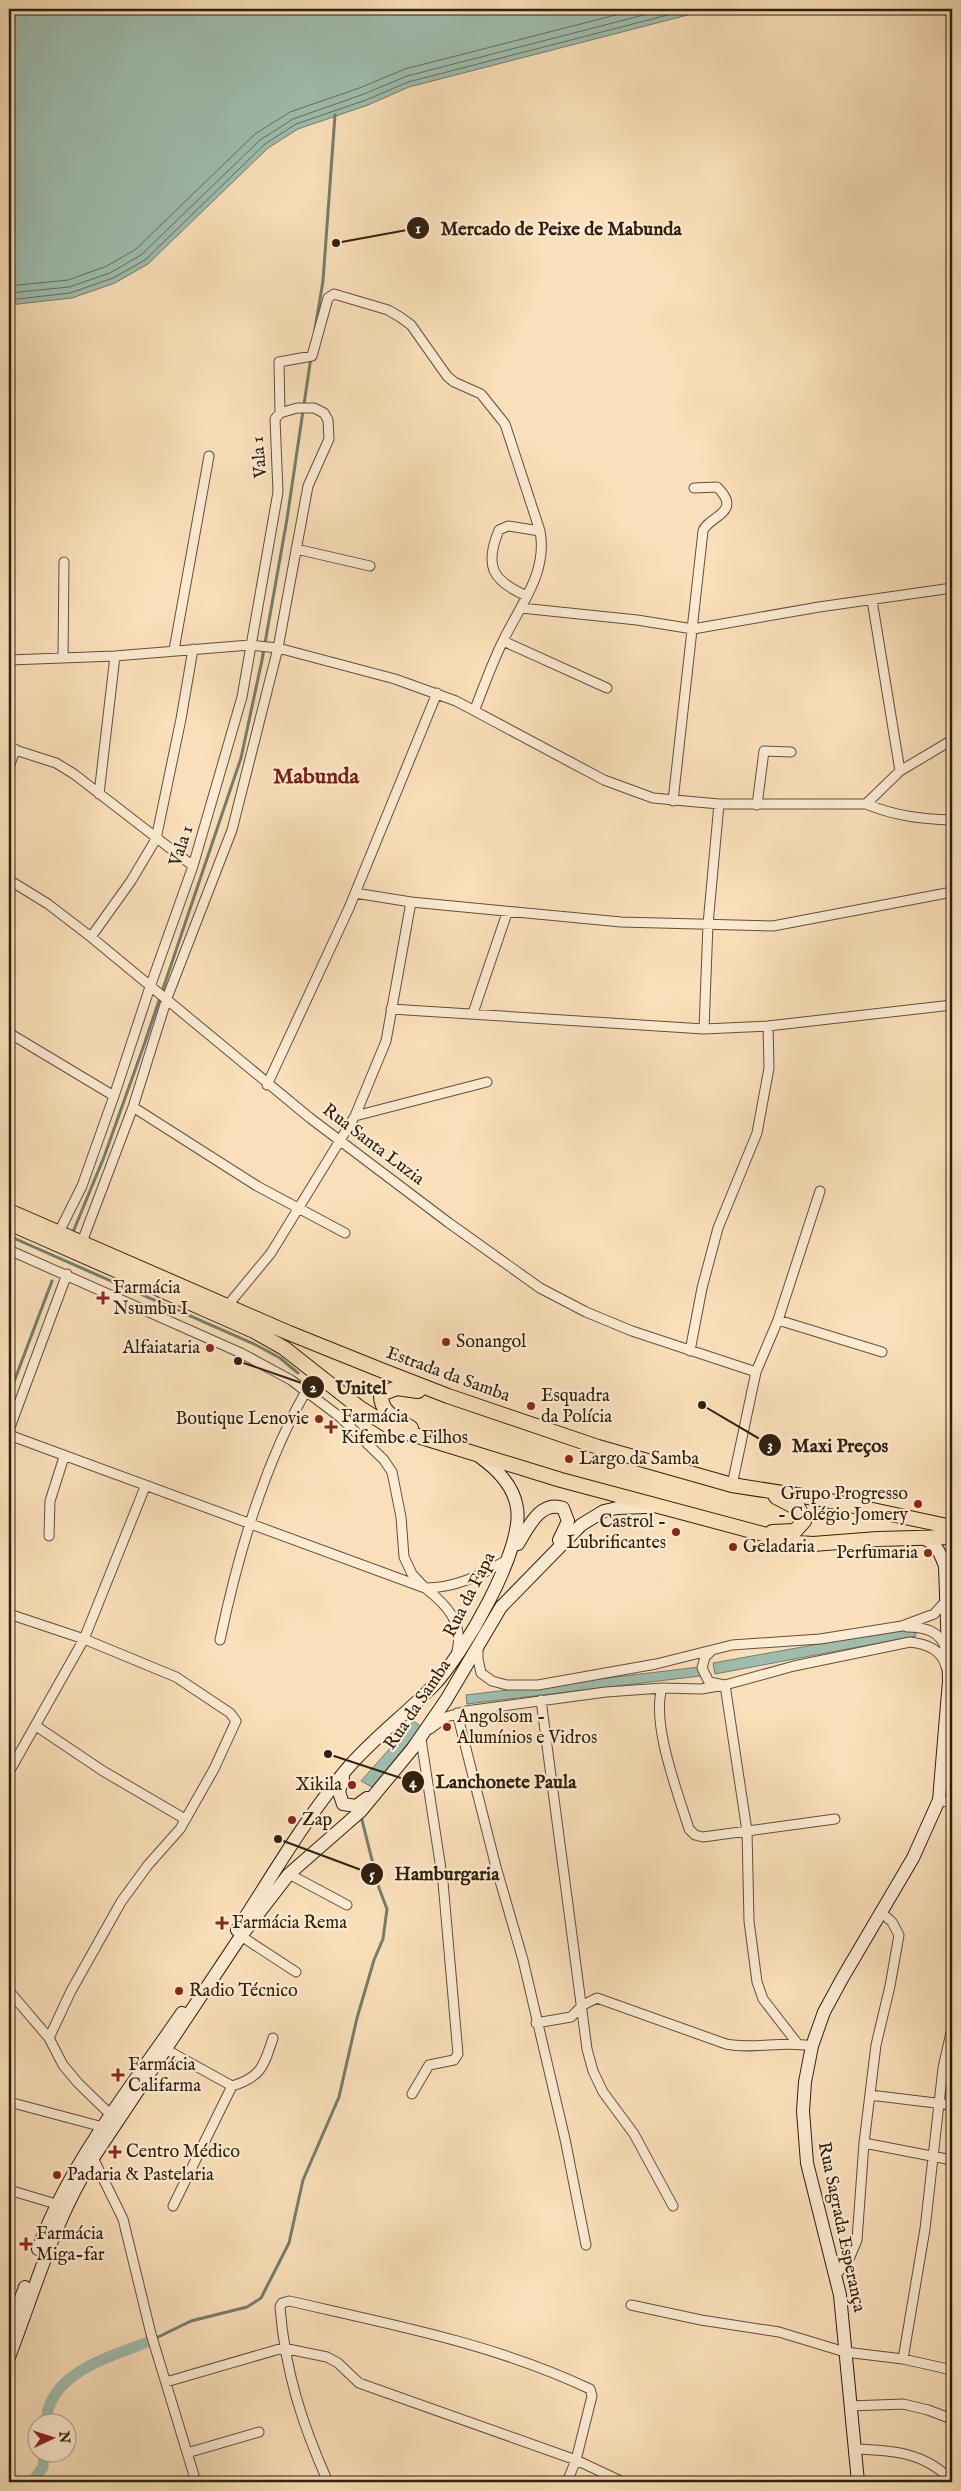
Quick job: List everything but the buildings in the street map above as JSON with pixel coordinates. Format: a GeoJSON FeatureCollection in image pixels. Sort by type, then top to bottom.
{"type":"FeatureCollection","features":[{"type":"Feature","properties":{"kind":"main road","name":"Estrada da Samba"},"geometry":{"type":"LineString","coordinates":[[9,1211],[289,1333],[448,1396],[598,1447],[732,1485],[820,1500],[952,1529]]}},
{"type":"Feature","properties":{"kind":"main road","name":"Estrada da Samba"},"geometry":{"type":"LineString","coordinates":[[9,1223],[254,1331],[284,1348],[374,1418],[392,1428],[432,1441],[662,1508],[796,1543],[813,1544],[919,1537],[952,1529]]}},
{"type":"Feature","properties":{"kind":"main road"},"geometry":{"type":"LineString","coordinates":[[432,1441],[385,1412],[380,1403],[381,1394],[397,1388],[448,1396]]}},
{"type":"Feature","properties":{"kind":"main road","name":"Rua da Fapa"},"geometry":{"type":"LineString","coordinates":[[56,2204],[76,2168],[201,1984],[313,1814],[356,1759],[432,1687],[459,1654],[470,1635],[507,1560],[518,1527],[516,1502],[501,1475],[476,1454]]}},
{"type":"Feature","properties":{"kind":"main road"},"geometry":{"type":"LineString","coordinates":[[750,1532],[795,1531],[804,1521],[800,1509],[787,1501],[757,1490]]}},
{"type":"Feature","properties":{"kind":"main road"},"geometry":{"type":"LineString","coordinates":[[507,1560],[534,1518],[542,1511],[553,1506],[563,1508],[567,1515],[568,1527],[536,1568]]}},
{"type":"Feature","properties":{"kind":"main road","name":"Rua da Samba"},"geometry":{"type":"LineString","coordinates":[[9,2357],[47,2248],[71,2196],[93,2158],[167,2050],[241,1936],[289,1874],[304,1858],[356,1816],[417,1743],[446,1700],[501,1607],[536,1568],[581,1525],[604,1511],[632,1506],[662,1508]]}},
{"type":"Feature","properties":{"kind":"main road","name":"Rua Sagrada Esperança"},"geometry":{"type":"LineString","coordinates":[[858,2482],[846,2352],[836,2275],[814,2196],[805,2146],[803,2111],[805,2082],[812,2046],[824,2012],[842,1977],[882,1913],[927,1830],[938,1800],[949,1681],[949,1607],[945,1566],[940,1552],[931,1541],[919,1537]]}},
{"type":"Feature","properties":{"kind":"main road"},"geometry":{"type":"LineString","coordinates":[[945,1579],[952,1561]]}},
{"type":"Feature","properties":{"kind":"main road"},"geometry":{"type":"LineString","coordinates":[[356,1759],[340,1785],[340,1799],[343,1804],[349,1806],[361,1803],[384,1781]]}},
{"type":"Feature","properties":{"kind":"main road"},"geometry":{"type":"LineString","coordinates":[[9,2330],[56,2204]]}},
{"type":"Feature","properties":{"kind":"street"},"geometry":{"type":"LineString","coordinates":[[280,413],[279,362],[308,358],[314,354],[328,298],[331,294],[388,310],[411,325],[447,376],[454,382],[481,394],[505,424],[540,531],[542,543],[541,557],[537,577],[503,641],[475,709]]}},
{"type":"Feature","properties":{"kind":"street","name":"Vala 1"},"geometry":{"type":"LineString","coordinates":[[59,1232],[82,1186],[193,866],[242,697],[254,645],[278,492],[279,477],[273,426],[275,419],[280,413],[297,408],[314,408],[324,413],[328,420],[329,439],[308,486],[275,647],[232,830],[165,996],[133,1107],[82,1242]]}},
{"type":"Feature","properties":{"kind":"street"},"geometry":{"type":"LineString","coordinates":[[174,650],[209,456]]}},
{"type":"Feature","properties":{"kind":"street"},"geometry":{"type":"LineString","coordinates":[[673,801],[693,629],[702,531],[704,526],[723,514],[726,505],[724,494],[718,487],[694,488]]}},
{"type":"Feature","properties":{"kind":"street"},"geometry":{"type":"LineString","coordinates":[[526,596],[509,588],[497,578],[491,563],[492,547],[499,530],[508,526],[540,531]]}},
{"type":"Feature","properties":{"kind":"street"},"geometry":{"type":"LineString","coordinates":[[296,549],[370,566]]}},
{"type":"Feature","properties":{"kind":"street"},"geometry":{"type":"LineString","coordinates":[[63,657],[64,562]]}},
{"type":"Feature","properties":{"kind":"street"},"geometry":{"type":"LineString","coordinates":[[521,608],[637,620],[693,629],[810,608],[952,588]]}},
{"type":"Feature","properties":{"kind":"street"},"geometry":{"type":"LineString","coordinates":[[872,600],[900,771]]}},
{"type":"Feature","properties":{"kind":"street"},"geometry":{"type":"LineString","coordinates":[[503,641],[607,688]]}},
{"type":"Feature","properties":{"kind":"street"},"geometry":{"type":"LineString","coordinates":[[9,660],[115,656],[254,645],[275,647],[357,667],[437,693],[475,709],[604,780],[633,792],[673,801],[719,804],[866,804],[890,814],[913,818],[952,820]]}},
{"type":"Feature","properties":{"kind":"street"},"geometry":{"type":"LineString","coordinates":[[91,937],[131,881],[156,839],[181,719],[193,649]]}},
{"type":"Feature","properties":{"kind":"street"},"geometry":{"type":"LineString","coordinates":[[99,794],[115,656]]}},
{"type":"Feature","properties":{"kind":"street"},"geometry":{"type":"LineString","coordinates":[[267,1085],[314,987],[355,893],[437,693]]}},
{"type":"Feature","properties":{"kind":"street"},"geometry":{"type":"LineString","coordinates":[[866,804],[900,771],[952,740]]}},
{"type":"Feature","properties":{"kind":"street"},"geometry":{"type":"LineString","coordinates":[[9,768],[12,749],[56,763],[74,774],[193,866]]}},
{"type":"Feature","properties":{"kind":"street"},"geometry":{"type":"LineString","coordinates":[[757,805],[764,751],[791,752]]}},
{"type":"Feature","properties":{"kind":"street"},"geometry":{"type":"LineString","coordinates":[[704,1029],[708,924],[719,804]]}},
{"type":"Feature","properties":{"kind":"street","name":"Rua Santa Luzia"},"geometry":{"type":"LineString","coordinates":[[9,880],[48,904],[91,937],[151,987],[165,996],[267,1085],[448,1222],[540,1288],[586,1312],[690,1351],[756,1372]]}},
{"type":"Feature","properties":{"kind":"street"},"geometry":{"type":"LineString","coordinates":[[355,893],[410,902],[507,913],[622,922],[773,926],[952,892]]}},
{"type":"Feature","properties":{"kind":"street"},"geometry":{"type":"LineString","coordinates":[[228,1305],[271,1253],[300,1209],[355,1116],[386,1042],[410,902]]}},
{"type":"Feature","properties":{"kind":"street"},"geometry":{"type":"LineString","coordinates":[[473,1013],[507,913]]}},
{"type":"Feature","properties":{"kind":"street"},"geometry":{"type":"LineString","coordinates":[[391,1009],[704,1029],[768,1026],[952,1005]]}},
{"type":"Feature","properties":{"kind":"street"},"geometry":{"type":"LineString","coordinates":[[690,1351],[702,1288],[718,1228],[757,1133],[769,1068],[768,1026]]}},
{"type":"Feature","properties":{"kind":"street"},"geometry":{"type":"LineString","coordinates":[[9,1033],[114,1096]]}},
{"type":"Feature","properties":{"kind":"street"},"geometry":{"type":"LineString","coordinates":[[355,1116],[487,1082]]}},
{"type":"Feature","properties":{"kind":"street"},"geometry":{"type":"LineString","coordinates":[[133,1107],[257,1186],[345,1233]]}},
{"type":"Feature","properties":{"kind":"street"},"geometry":{"type":"LineString","coordinates":[[732,1485],[756,1372],[778,1320],[820,1191]]}},
{"type":"Feature","properties":{"kind":"street"},"geometry":{"type":"LineString","coordinates":[[9,1250],[67,1274],[241,1353],[291,1380],[340,1417],[384,1460],[392,1472],[401,1518],[404,1557],[412,1574],[445,1605],[457,1626],[460,1638],[457,1650],[445,1671]]}},
{"type":"Feature","properties":{"kind":"street"},"geometry":{"type":"LineString","coordinates":[[67,1274],[9,1429],[64,1457],[425,1588],[435,1588],[471,1580],[507,1560]]}},
{"type":"Feature","properties":{"kind":"street"},"geometry":{"type":"LineString","coordinates":[[778,1320],[882,1352]]}},
{"type":"Feature","properties":{"kind":"street"},"geometry":{"type":"LineString","coordinates":[[220,1640],[250,1525],[280,1444],[306,1391]]}},
{"type":"Feature","properties":{"kind":"street"},"geometry":{"type":"LineString","coordinates":[[49,1536],[50,1501],[64,1457]]}},
{"type":"Feature","properties":{"kind":"street"},"geometry":{"type":"LineString","coordinates":[[9,1772],[84,1639],[145,1486]]}},
{"type":"Feature","properties":{"kind":"street"},"geometry":{"type":"LineString","coordinates":[[484,1634],[477,1652],[481,1672],[492,1681],[507,1685],[538,1685],[671,1660],[716,1648],[820,1639],[902,1626],[949,1607]]}},
{"type":"Feature","properties":{"kind":"street"},"geometry":{"type":"LineString","coordinates":[[9,1614],[84,1639],[176,1677],[235,1718],[235,1724],[214,1769],[180,1829],[148,1865],[121,1902],[67,1999],[49,2038]]}},
{"type":"Feature","properties":{"kind":"street"},"geometry":{"type":"LineString","coordinates":[[902,1626],[927,1628],[945,1646],[948,1656]]}},
{"type":"Feature","properties":{"kind":"street"},"geometry":{"type":"LineString","coordinates":[[412,2094],[430,2065],[454,2060],[458,2054],[443,1882],[417,1743],[435,1725],[457,1713],[541,1700],[606,1692],[662,1688],[701,1689],[725,1685],[794,1666],[910,1642],[925,1644],[941,1655],[949,1681]]}},
{"type":"Feature","properties":{"kind":"street"},"geometry":{"type":"LineString","coordinates":[[716,1648],[705,1656],[702,1662],[703,1674],[709,1682],[725,1685]]}},
{"type":"Feature","properties":{"kind":"street"},"geometry":{"type":"LineString","coordinates":[[725,1685],[747,1831],[750,1921],[757,1982],[763,1999],[796,2043]]}},
{"type":"Feature","properties":{"kind":"street"},"geometry":{"type":"LineString","coordinates":[[662,1688],[660,1696],[662,1730],[669,1763],[689,1829],[699,1837],[835,1819]]}},
{"type":"Feature","properties":{"kind":"street"},"geometry":{"type":"LineString","coordinates":[[541,1700],[583,2005],[584,2033],[593,2071],[603,2092],[634,2134],[673,2206]]}},
{"type":"Feature","properties":{"kind":"street"},"geometry":{"type":"LineString","coordinates":[[457,1713],[496,1867],[515,1928],[565,2139],[586,2245]]}},
{"type":"Feature","properties":{"kind":"street"},"geometry":{"type":"LineString","coordinates":[[36,1726],[123,1784],[185,1819]]}},
{"type":"Feature","properties":{"kind":"street"},"geometry":{"type":"LineString","coordinates":[[938,1800],[952,1803]]}},
{"type":"Feature","properties":{"kind":"street"},"geometry":{"type":"LineString","coordinates":[[289,1874],[347,1905]]}},
{"type":"Feature","properties":{"kind":"street"},"geometry":{"type":"LineString","coordinates":[[836,2275],[850,2258],[857,2240],[864,2143],[876,2045],[890,1986],[899,1935],[892,1922],[882,1913]]}},
{"type":"Feature","properties":{"kind":"street"},"geometry":{"type":"LineString","coordinates":[[241,1936],[296,1972]]}},
{"type":"Feature","properties":{"kind":"street"},"geometry":{"type":"LineString","coordinates":[[9,1991],[49,2038],[63,2065],[78,2083],[111,2115]]}},
{"type":"Feature","properties":{"kind":"street"},"geometry":{"type":"LineString","coordinates":[[536,2023],[571,2017],[592,1999],[603,1998],[734,2046],[796,2043],[812,2046]]}},
{"type":"Feature","properties":{"kind":"street"},"geometry":{"type":"LineString","coordinates":[[902,2359],[925,2229],[943,2068],[952,2028]]}},
{"type":"Feature","properties":{"kind":"street"},"geometry":{"type":"LineString","coordinates":[[167,2050],[232,2086],[246,2082],[263,2066],[273,2038]]}},
{"type":"Feature","properties":{"kind":"street"},"geometry":{"type":"LineString","coordinates":[[173,2206],[232,2086]]}},
{"type":"Feature","properties":{"kind":"street"},"geometry":{"type":"LineString","coordinates":[[870,2094],[952,2105]]}},
{"type":"Feature","properties":{"kind":"street"},"geometry":{"type":"LineString","coordinates":[[9,2102],[104,2127]]}},
{"type":"Feature","properties":{"kind":"street"},"geometry":{"type":"LineString","coordinates":[[864,2143],[952,2160]]}},
{"type":"Feature","properties":{"kind":"street"},"geometry":{"type":"LineString","coordinates":[[93,2158],[123,2219],[151,2334],[196,2482]]}},
{"type":"Feature","properties":{"kind":"street"},"geometry":{"type":"LineString","coordinates":[[9,2190],[56,2204]]}},
{"type":"Feature","properties":{"kind":"street"},"geometry":{"type":"LineString","coordinates":[[328,2482],[302,2420],[283,2348],[280,2307],[282,2303],[288,2301],[427,2332],[497,2353],[590,2389],[592,2396],[576,2460],[568,2482]]}},
{"type":"Feature","properties":{"kind":"street"},"geometry":{"type":"LineString","coordinates":[[631,2305],[718,2323],[778,2332],[846,2352],[902,2359],[952,2370]]}},
{"type":"Feature","properties":{"kind":"street"},"geometry":{"type":"LineString","coordinates":[[166,2382],[283,2348],[327,2357],[338,2363],[359,2383],[576,2460],[623,2482]]}},
{"type":"Feature","properties":{"kind":"street"},"geometry":{"type":"LineString","coordinates":[[850,2406],[903,2404],[928,2410],[952,2419]]}},
{"type":"Feature","properties":{"kind":"street"},"geometry":{"type":"LineString","coordinates":[[187,2453],[259,2432]]}},
{"type":"Feature","properties":{"kind":"street"},"geometry":{"type":"LineString","coordinates":[[854,2449],[891,2450],[916,2457],[930,2463],[952,2481]]}},
{"type":"Feature","properties":{"kind":"water"},"geometry":{"type":"Polygon","coordinates":[[[9,9],[711,9],[409,87],[368,105],[298,129],[268,148],[148,264],[115,283],[72,298],[9,305],[9,9]]]}},
{"type":"Feature","properties":{"kind":"water"},"geometry":{"type":"Polygon","coordinates":[[[914,1627],[916,1636],[715,1674],[713,1663],[914,1627]]]}},
{"type":"Feature","properties":{"kind":"water"},"geometry":{"type":"Polygon","coordinates":[[[699,1667],[700,1676],[467,1704],[466,1695],[699,1667]]]}},
{"type":"Feature","properties":{"kind":"water"},"geometry":{"type":"Polygon","coordinates":[[[414,1721],[421,1727],[372,1787],[361,1781],[414,1721]]]}},
{"type":"Feature","properties":{"kind":"waterway"},"geometry":{"type":"LineString","coordinates":[[315,329],[323,281],[335,115]]}},
{"type":"Feature","properties":{"kind":"waterway"},"geometry":{"type":"LineString","coordinates":[[73,1232],[104,1157],[144,1045],[241,758],[262,660],[287,519],[311,357]]}},
{"type":"Feature","properties":{"kind":"waterway"},"geometry":{"type":"LineString","coordinates":[[9,1236],[256,1345],[280,1358],[298,1373]]}},
{"type":"Feature","properties":{"kind":"waterway"},"geometry":{"type":"LineString","coordinates":[[9,1395],[52,1281]]}},
{"type":"Feature","properties":{"kind":"waterway"},"geometry":{"type":"LineString","coordinates":[[154,2339],[191,2321],[247,2307],[261,2298],[289,2243],[303,2180],[339,2097],[357,2018],[374,1960],[383,1939],[387,1909],[379,1888],[361,1816]]}},
{"type":"Feature","properties":{"kind":"waterway"},"geometry":{"type":"LineString","coordinates":[[48,2414],[49,2406],[57,2391],[69,2379],[100,2361],[150,2341]]}},
{"type":"Feature","properties":{"kind":"waterway"},"geometry":{"type":"LineString","coordinates":[[32,2482],[43,2464]]}},
{"type":"Feature","properties":{"kind":"place","name":"Mercado de Peixe de Mabunda"},"geometry":{"type":"Point","coordinates":[336,243]}},
{"type":"Feature","properties":{"kind":"place","name":"Farmácia Nsumbu I"},"geometry":{"type":"Point","coordinates":[103,1298]}},
{"type":"Feature","properties":{"kind":"place","name":"Sonangol"},"geometry":{"type":"Point","coordinates":[446,1342]}},
{"type":"Feature","properties":{"kind":"place","name":"Alfaiataria"},"geometry":{"type":"Point","coordinates":[210,1348]}},
{"type":"Feature","properties":{"kind":"place","name":"Unitel"},"geometry":{"type":"Point","coordinates":[238,1361]}},
{"type":"Feature","properties":{"kind":"place","name":"Maxi Preços"},"geometry":{"type":"Point","coordinates":[702,1405]}},
{"type":"Feature","properties":{"kind":"place","name":"Esquadra da Polícia"},"geometry":{"type":"Point","coordinates":[531,1406]}},
{"type":"Feature","properties":{"kind":"place","name":"Boutique Lenovie"},"geometry":{"type":"Point","coordinates":[319,1419]}},
{"type":"Feature","properties":{"kind":"place","name":"Farmácia Kifembe e Filhos"},"geometry":{"type":"Point","coordinates":[331,1427]}},
{"type":"Feature","properties":{"kind":"place","name":"Largo da Samba"},"geometry":{"type":"Point","coordinates":[569,1459]}},
{"type":"Feature","properties":{"kind":"place","name":"Grupo Progresso - Colégio Jomery"},"geometry":{"type":"Point","coordinates":[918,1504]}},
{"type":"Feature","properties":{"kind":"place","name":"Castrol - Lubrificantes"},"geometry":{"type":"Point","coordinates":[676,1532]}},
{"type":"Feature","properties":{"kind":"place","name":"Geladaria"},"geometry":{"type":"Point","coordinates":[733,1547]}},
{"type":"Feature","properties":{"kind":"place","name":"Perfumaria"},"geometry":{"type":"Point","coordinates":[928,1553]}},
{"type":"Feature","properties":{"kind":"place","name":"Angolsom - Alumínios e Vidros"},"geometry":{"type":"Point","coordinates":[447,1727]}},
{"type":"Feature","properties":{"kind":"place","name":"Lanchonete Paula"},"geometry":{"type":"Point","coordinates":[328,1754]}},
{"type":"Feature","properties":{"kind":"place","name":"Xikila"},"geometry":{"type":"Point","coordinates":[352,1785]}},
{"type":"Feature","properties":{"kind":"place","name":"Zap"},"geometry":{"type":"Point","coordinates":[292,1820]}},
{"type":"Feature","properties":{"kind":"place","name":"Hamburgaria"},"geometry":{"type":"Point","coordinates":[278,1839]}},
{"type":"Feature","properties":{"kind":"place","name":"Farmácia Rema"},"geometry":{"type":"Point","coordinates":[222,1923]}},
{"type":"Feature","properties":{"kind":"place","name":"Radio Técnico"},"geometry":{"type":"Point","coordinates":[179,1991]}},
{"type":"Feature","properties":{"kind":"place","name":"Farmácia Califarma"},"geometry":{"type":"Point","coordinates":[118,2075]}},
{"type":"Feature","properties":{"kind":"place","name":"Centro Médico"},"geometry":{"type":"Point","coordinates":[115,2152]}},
{"type":"Feature","properties":{"kind":"place","name":"Padaria & Pastelaria"},"geometry":{"type":"Point","coordinates":[57,2175]}},
{"type":"Feature","properties":{"kind":"place","name":"Farmácia Miga-far"},"geometry":{"type":"Point","coordinates":[26,2244]}},
{"type":"Feature","properties":{"kind":"district","name":"Mabunda"},"geometry":{"type":"Point","coordinates":[316,777]}}]}
